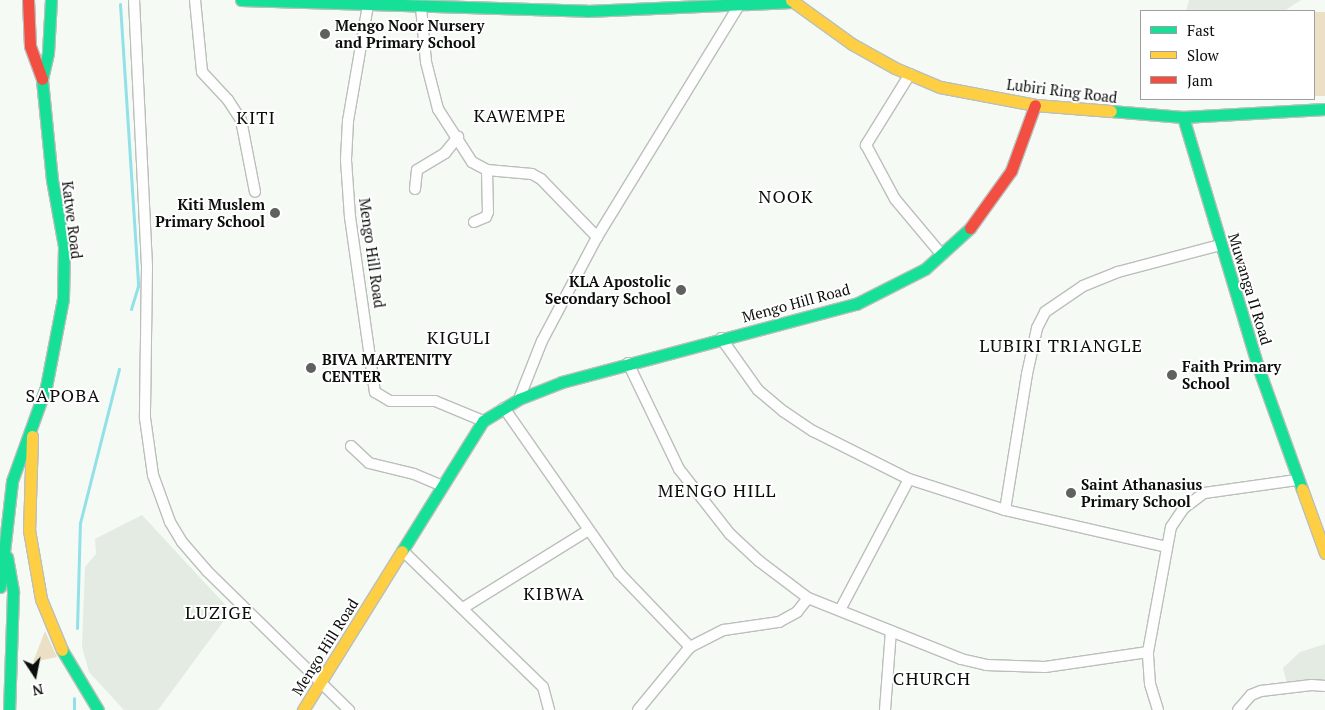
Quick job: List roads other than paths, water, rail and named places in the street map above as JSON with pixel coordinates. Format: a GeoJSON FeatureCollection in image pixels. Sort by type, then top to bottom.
{"type":"FeatureCollection","features":[{"type":"Feature","properties":{"kind":"main road","name":"Katwe Road"},"geometry":{"type":"LineString","coordinates":[[28,0],[32,55],[42,79],[52,180],[64,246],[63,299],[46,387],[34,422]]}},
{"type":"Feature","properties":{"kind":"main road","name":"Katwe Road"},"geometry":{"type":"LineString","coordinates":[[42,79],[48,54],[51,0]]}},
{"type":"Feature","properties":{"kind":"main road"},"geometry":{"type":"LineString","coordinates":[[240,0],[368,5],[381,2],[421,7],[738,7],[792,1]]}},
{"type":"Feature","properties":{"kind":"main road","name":"Lubiri Ring Road"},"geometry":{"type":"LineString","coordinates":[[792,1],[852,44],[940,87],[1034,106],[1183,118],[1325,109]]}},
{"type":"Feature","properties":{"kind":"main road"},"geometry":{"type":"LineString","coordinates":[[32,55],[48,54]]}},
{"type":"Feature","properties":{"kind":"main road","name":"Mengo Hill Road"},"geometry":{"type":"LineString","coordinates":[[303,710],[482,421],[519,400],[628,362],[856,304],[895,287],[942,255],[975,222],[1011,170],[1034,106]]}},
{"type":"Feature","properties":{"kind":"main road","name":"Muwanga II Road"},"geometry":{"type":"LineString","coordinates":[[1183,118],[1220,245],[1297,480],[1322,535],[1325,553]]}},
{"type":"Feature","properties":{"kind":"main road"},"geometry":{"type":"LineString","coordinates":[[0,586],[12,481],[34,422]]}},
{"type":"Feature","properties":{"kind":"main road"},"geometry":{"type":"LineString","coordinates":[[34,422],[28,492],[34,564],[55,636],[73,672],[98,710]]}},
{"type":"Feature","properties":{"kind":"main road"},"geometry":{"type":"LineString","coordinates":[[5,545],[12,592],[10,710]]}},
{"type":"Feature","properties":{"kind":"street"},"geometry":{"type":"LineString","coordinates":[[134,0],[147,267],[145,418],[153,475],[170,522],[182,542],[207,571],[349,710]]}},
{"type":"Feature","properties":{"kind":"street"},"geometry":{"type":"LineString","coordinates":[[195,0],[202,72],[228,100],[240,120],[255,192]]}},
{"type":"Feature","properties":{"kind":"street","name":"Mengo Hill Road"},"geometry":{"type":"LineString","coordinates":[[368,5],[348,121],[346,160],[350,217],[375,392],[390,401],[435,401],[482,421]]}},
{"type":"Feature","properties":{"kind":"street"},"geometry":{"type":"LineString","coordinates":[[421,7],[432,90],[438,109],[458,137],[472,162],[487,170],[532,174],[541,179],[597,237]]}},
{"type":"Feature","properties":{"kind":"street"},"geometry":{"type":"LineString","coordinates":[[519,400],[542,341],[597,237],[738,7]]}},
{"type":"Feature","properties":{"kind":"street"},"geometry":{"type":"LineString","coordinates":[[910,74],[866,145],[895,199],[942,255]]}},
{"type":"Feature","properties":{"kind":"street"},"geometry":{"type":"LineString","coordinates":[[415,189],[417,170],[445,153],[458,137]]}},
{"type":"Feature","properties":{"kind":"street"},"geometry":{"type":"LineString","coordinates":[[474,222],[486,217],[488,212],[487,170]]}},
{"type":"Feature","properties":{"kind":"street"},"geometry":{"type":"LineString","coordinates":[[1005,510],[1036,328],[1045,312],[1083,286],[1118,272],[1220,245]]}},
{"type":"Feature","properties":{"kind":"street"},"geometry":{"type":"LineString","coordinates":[[721,338],[758,390],[783,411],[813,431],[909,479],[1005,510],[1166,547]]}},
{"type":"Feature","properties":{"kind":"street"},"geometry":{"type":"LineString","coordinates":[[628,362],[679,469],[730,534],[759,561],[808,598],[961,659],[1009,668],[1045,667],[1148,652]]}},
{"type":"Feature","properties":{"kind":"street"},"geometry":{"type":"LineString","coordinates":[[504,408],[587,531],[619,573],[690,647]]}},
{"type":"Feature","properties":{"kind":"street"},"geometry":{"type":"LineString","coordinates":[[351,446],[370,463],[414,474],[442,486]]}},
{"type":"Feature","properties":{"kind":"street"},"geometry":{"type":"LineString","coordinates":[[840,610],[909,479]]}},
{"type":"Feature","properties":{"kind":"street"},"geometry":{"type":"LineString","coordinates":[[1158,710],[1150,684],[1148,652],[1171,527],[1184,508],[1204,493],[1297,480]]}},
{"type":"Feature","properties":{"kind":"street"},"geometry":{"type":"LineString","coordinates":[[463,608],[587,531]]}},
{"type":"Feature","properties":{"kind":"street"},"geometry":{"type":"LineString","coordinates":[[403,551],[543,687],[549,710]]}},
{"type":"Feature","properties":{"kind":"street"},"geometry":{"type":"LineString","coordinates":[[638,710],[690,647],[724,630],[779,622],[797,612],[808,598]]}},
{"type":"Feature","properties":{"kind":"street"},"geometry":{"type":"LineString","coordinates":[[886,710],[891,631]]}},
{"type":"Feature","properties":{"kind":"street"},"geometry":{"type":"LineString","coordinates":[[1238,710],[1251,695],[1261,691],[1312,685],[1325,686]]}},
{"type":"Feature","properties":{"kind":"waterway"},"geometry":{"type":"LineString","coordinates":[[120,4],[138,286],[131,309]]}},
{"type":"Feature","properties":{"kind":"waterway"},"geometry":{"type":"LineString","coordinates":[[77,628],[80,523],[119,369]]}},
{"type":"Feature","properties":{"kind":"waterway"},"geometry":{"type":"LineString","coordinates":[[74,698],[74,710]]}},
{"type":"Feature","properties":{"kind":"place","name":"Mengo Noor Nursery and Primary School"},"geometry":{"type":"Point","coordinates":[325,34]}},
{"type":"Feature","properties":{"kind":"place","name":"Kiti Muslem Primary School"},"geometry":{"type":"Point","coordinates":[275,213]}},
{"type":"Feature","properties":{"kind":"place","name":"KLA Apostolic Secondary School"},"geometry":{"type":"Point","coordinates":[681,290]}},
{"type":"Feature","properties":{"kind":"place","name":"BIVA MARTENITY CENTER"},"geometry":{"type":"Point","coordinates":[311,368]}},
{"type":"Feature","properties":{"kind":"place","name":"Faith Primary School"},"geometry":{"type":"Point","coordinates":[1172,375]}},
{"type":"Feature","properties":{"kind":"place","name":"Saint Athanasius Primary School"},"geometry":{"type":"Point","coordinates":[1071,493]}},
{"type":"Feature","properties":{"kind":"district","name":"KAWEMPE"},"geometry":{"type":"Point","coordinates":[520,115]}},
{"type":"Feature","properties":{"kind":"district","name":"KITI"},"geometry":{"type":"Point","coordinates":[256,117]}},
{"type":"Feature","properties":{"kind":"district","name":"NOOK"},"geometry":{"type":"Point","coordinates":[786,196]}},
{"type":"Feature","properties":{"kind":"district","name":"KIGULI"},"geometry":{"type":"Point","coordinates":[459,337]}},
{"type":"Feature","properties":{"kind":"district","name":"LUBIRI TRIANGLE"},"geometry":{"type":"Point","coordinates":[1061,345]}},
{"type":"Feature","properties":{"kind":"district","name":"SAPOBA"},"geometry":{"type":"Point","coordinates":[63,395]}},
{"type":"Feature","properties":{"kind":"district","name":"MENGO HILL"},"geometry":{"type":"Point","coordinates":[717,490]}},
{"type":"Feature","properties":{"kind":"district","name":"KIBWA"},"geometry":{"type":"Point","coordinates":[554,593]}},
{"type":"Feature","properties":{"kind":"district","name":"LUZIGE"},"geometry":{"type":"Point","coordinates":[219,612]}},
{"type":"Feature","properties":{"kind":"district","name":"CHURCH"},"geometry":{"type":"Point","coordinates":[932,678]}}]}
